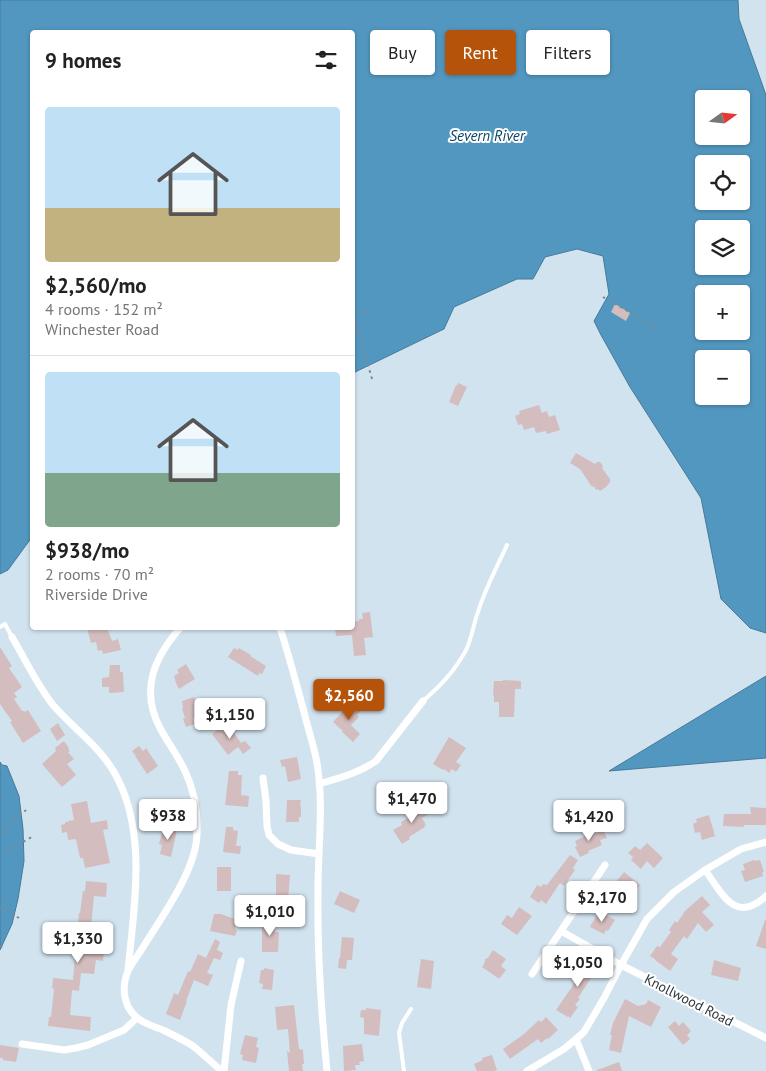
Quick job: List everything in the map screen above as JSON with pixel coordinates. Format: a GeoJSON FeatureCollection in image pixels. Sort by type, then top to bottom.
{"type":"FeatureCollection","features":[{"type":"Feature","properties":{"kind":"street"},"geometry":{"type":"LineString","coordinates":[[128,972],[169,906],[196,850],[197,812],[193,794],[184,768],[155,716],[150,690],[155,668],[179,630]]}},
{"type":"Feature","properties":{"kind":"street"},"geometry":{"type":"LineString","coordinates":[[281,630],[317,763],[320,802],[318,890],[320,993],[327,1071]]}},
{"type":"Feature","properties":{"kind":"street"},"geometry":{"type":"LineString","coordinates":[[12,637],[52,704],[93,745],[114,771],[126,798],[135,837],[134,901],[128,972],[124,987],[125,999],[131,1012],[145,1024],[187,1043],[223,1071]]}},
{"type":"Feature","properties":{"kind":"street"},"geometry":{"type":"LineString","coordinates":[[319,784],[366,768],[376,761],[423,701]]}},
{"type":"Feature","properties":{"kind":"street"},"geometry":{"type":"LineString","coordinates":[[262,778],[269,835],[278,844],[291,850],[319,854]]}},
{"type":"Feature","properties":{"kind":"street"},"geometry":{"type":"LineString","coordinates":[[527,1071],[564,1049],[584,1032],[647,919],[674,892],[705,870],[741,849],[766,842]]}},
{"type":"Feature","properties":{"kind":"street"},"geometry":{"type":"LineString","coordinates":[[532,974],[604,865]]}},
{"type":"Feature","properties":{"kind":"street"},"geometry":{"type":"LineString","coordinates":[[705,870],[725,898],[735,907],[745,908],[766,896]]}},
{"type":"Feature","properties":{"kind":"street","name":"Knollwood Road"},"geometry":{"type":"LineString","coordinates":[[561,931],[621,965],[766,1038]]}},
{"type":"Feature","properties":{"kind":"street"},"geometry":{"type":"LineString","coordinates":[[223,1071],[232,1005],[241,961]]}},
{"type":"Feature","properties":{"kind":"street"},"geometry":{"type":"LineString","coordinates":[[22,1044],[64,1050],[76,1048],[124,1030],[137,1018]]}},
{"type":"Feature","properties":{"kind":"street"},"geometry":{"type":"LineString","coordinates":[[576,1039],[589,1071]]}},
{"type":"Feature","properties":{"kind":"lane"},"geometry":{"type":"LineString","coordinates":[[423,701],[447,679],[466,650],[473,632],[477,612],[507,545]]}},
{"type":"Feature","properties":{"kind":"lane"},"geometry":{"type":"LineString","coordinates":[[0,627],[5,624],[12,637]]}},
{"type":"Feature","properties":{"kind":"lane"},"geometry":{"type":"LineString","coordinates":[[404,1071],[399,1033],[411,1009]]}},
{"type":"Feature","properties":{"kind":"path"},"geometry":{"type":"LineString","coordinates":[[603,297],[655,327],[656,322]]}},
{"type":"Feature","properties":{"kind":"path"},"geometry":{"type":"LineString","coordinates":[[355,315],[371,310]]}},
{"type":"Feature","properties":{"kind":"path"},"geometry":{"type":"LineString","coordinates":[[355,323],[372,379]]}},
{"type":"Feature","properties":{"kind":"path"},"geometry":{"type":"LineString","coordinates":[[4,834],[2,831],[26,810]]}},
{"type":"Feature","properties":{"kind":"path"},"geometry":{"type":"LineString","coordinates":[[6,851],[32,836]]}},
{"type":"Feature","properties":{"kind":"path"},"geometry":{"type":"LineString","coordinates":[[0,907],[19,918]]}},
{"type":"Feature","properties":{"kind":"path"},"geometry":{"type":"LineString","coordinates":[[0,946],[5,949]]}},
{"type":"Feature","properties":{"kind":"water","name":"Severn River"},"geometry":{"type":"Polygon","coordinates":[[[0,0],[738,0],[739,19],[766,95],[766,633],[750,628],[721,599],[701,498],[630,387],[594,321],[609,294],[603,256],[577,249],[545,257],[533,279],[517,279],[454,307],[444,329],[355,372],[355,30],[30,30],[30,540],[8,570],[0,574],[0,0]]]}},
{"type":"Feature","properties":{"kind":"water"},"geometry":{"type":"Polygon","coordinates":[[[766,676],[766,758],[609,771],[766,676]]]}},
{"type":"Feature","properties":{"kind":"water"},"geometry":{"type":"Polygon","coordinates":[[[0,762],[2,765],[7,766],[19,796],[24,861],[12,924],[0,950],[0,762]]]}},
{"type":"Feature","properties":{"kind":"building"},"geometry":{"type":"Polygon","coordinates":[[[615,304],[630,313],[626,321],[611,312],[615,304]]]}},
{"type":"Feature","properties":{"kind":"building"},"geometry":{"type":"Polygon","coordinates":[[[458,383],[467,387],[458,406],[449,402],[458,383]]]}},
{"type":"Feature","properties":{"kind":"building"},"geometry":{"type":"Polygon","coordinates":[[[539,405],[542,413],[547,411],[549,417],[555,415],[560,430],[547,434],[546,431],[536,433],[534,427],[524,430],[522,424],[518,425],[515,416],[520,414],[519,411],[539,405]]]}},
{"type":"Feature","properties":{"kind":"building"},"geometry":{"type":"Polygon","coordinates":[[[576,453],[595,464],[600,462],[610,479],[606,487],[600,491],[596,490],[580,469],[570,463],[576,453]]]}},
{"type":"Feature","properties":{"kind":"building"},"geometry":{"type":"Polygon","coordinates":[[[370,612],[373,637],[364,638],[366,655],[354,656],[352,635],[336,636],[335,630],[355,630],[355,622],[363,619],[362,613],[370,612]]]}},
{"type":"Feature","properties":{"kind":"building"},"geometry":{"type":"Polygon","coordinates":[[[88,630],[108,630],[112,641],[118,639],[121,650],[103,654],[102,650],[98,651],[96,642],[91,643],[88,630]]]}},
{"type":"Feature","properties":{"kind":"building"},"geometry":{"type":"Polygon","coordinates":[[[0,647],[12,666],[9,668],[22,687],[14,693],[17,697],[14,699],[22,711],[28,710],[41,731],[23,743],[10,722],[12,721],[0,704],[0,647]]]}},
{"type":"Feature","properties":{"kind":"building"},"geometry":{"type":"Polygon","coordinates":[[[234,648],[238,650],[239,648],[266,666],[262,674],[259,673],[258,676],[228,657],[234,648]]]}},
{"type":"Feature","properties":{"kind":"building"},"geometry":{"type":"Polygon","coordinates":[[[186,664],[195,679],[179,689],[174,676],[179,673],[177,670],[186,664]]]}},
{"type":"Feature","properties":{"kind":"building"},"geometry":{"type":"Polygon","coordinates":[[[110,665],[120,665],[120,672],[123,672],[124,692],[109,693],[109,687],[102,687],[102,678],[109,677],[110,665]]]}},
{"type":"Feature","properties":{"kind":"building"},"geometry":{"type":"Polygon","coordinates":[[[494,681],[521,681],[521,689],[515,689],[514,717],[499,717],[499,702],[494,702],[494,681]]]}},
{"type":"Feature","properties":{"kind":"building"},"geometry":{"type":"Polygon","coordinates":[[[194,697],[196,703],[208,699],[212,710],[196,716],[193,718],[195,724],[186,727],[183,719],[185,718],[182,701],[194,697]]]}},
{"type":"Feature","properties":{"kind":"building"},"geometry":{"type":"Polygon","coordinates":[[[353,700],[359,705],[357,706],[361,710],[357,715],[359,717],[351,725],[360,734],[353,742],[333,722],[353,700]]]}},
{"type":"Feature","properties":{"kind":"building"},"geometry":{"type":"Polygon","coordinates":[[[58,723],[65,735],[57,741],[50,729],[58,723]]]}},
{"type":"Feature","properties":{"kind":"building"},"geometry":{"type":"Polygon","coordinates":[[[226,724],[241,743],[245,741],[251,748],[243,754],[238,747],[228,755],[212,734],[226,724]]]}},
{"type":"Feature","properties":{"kind":"building"},"geometry":{"type":"Polygon","coordinates":[[[449,737],[466,748],[456,762],[461,765],[456,772],[452,769],[449,773],[433,764],[449,737]]]}},
{"type":"Feature","properties":{"kind":"building"},"geometry":{"type":"Polygon","coordinates":[[[64,741],[69,748],[70,751],[68,752],[74,759],[67,764],[76,775],[62,787],[42,764],[56,751],[55,748],[64,741]]]}},
{"type":"Feature","properties":{"kind":"building"},"geometry":{"type":"Polygon","coordinates":[[[139,746],[143,751],[146,748],[158,766],[147,774],[132,751],[139,746]]]}},
{"type":"Feature","properties":{"kind":"building"},"geometry":{"type":"Polygon","coordinates":[[[297,757],[301,779],[288,782],[285,766],[282,767],[280,760],[297,757]]]}},
{"type":"Feature","properties":{"kind":"building"},"geometry":{"type":"Polygon","coordinates":[[[229,771],[238,771],[238,775],[242,775],[241,795],[249,796],[248,807],[225,805],[229,771]]]}},
{"type":"Feature","properties":{"kind":"building"},"geometry":{"type":"Polygon","coordinates":[[[287,800],[301,800],[301,817],[299,817],[299,822],[286,822],[287,800]]]}},
{"type":"Feature","properties":{"kind":"building"},"geometry":{"type":"Polygon","coordinates":[[[87,801],[91,823],[107,820],[108,829],[103,830],[110,863],[85,868],[83,858],[80,858],[76,839],[68,840],[67,832],[62,833],[61,825],[74,820],[71,804],[87,801]]]}},
{"type":"Feature","properties":{"kind":"building"},"geometry":{"type":"Polygon","coordinates":[[[423,802],[430,813],[422,818],[426,825],[425,827],[402,844],[393,830],[402,825],[401,822],[415,814],[412,808],[423,802]]]}},
{"type":"Feature","properties":{"kind":"building"},"geometry":{"type":"Polygon","coordinates":[[[750,807],[766,808],[766,825],[723,826],[724,814],[751,814],[750,807]]]}},
{"type":"Feature","properties":{"kind":"building"},"geometry":{"type":"Polygon","coordinates":[[[709,815],[715,836],[702,840],[700,832],[695,833],[693,824],[697,822],[696,819],[709,815]]]}},
{"type":"Feature","properties":{"kind":"building"},"geometry":{"type":"Polygon","coordinates":[[[164,826],[177,830],[171,857],[160,854],[162,845],[159,844],[164,826]]]}},
{"type":"Feature","properties":{"kind":"building"},"geometry":{"type":"Polygon","coordinates":[[[226,827],[233,827],[233,830],[238,831],[236,846],[241,846],[240,854],[223,852],[226,827]]]}},
{"type":"Feature","properties":{"kind":"building"},"geometry":{"type":"Polygon","coordinates":[[[593,830],[595,834],[603,830],[607,838],[600,840],[602,845],[580,857],[575,847],[577,846],[575,841],[585,836],[584,833],[593,830]]]}},
{"type":"Feature","properties":{"kind":"building"},"geometry":{"type":"Polygon","coordinates":[[[647,843],[663,858],[654,868],[647,861],[641,869],[631,860],[633,857],[628,853],[635,846],[640,850],[647,843]]]}},
{"type":"Feature","properties":{"kind":"building"},"geometry":{"type":"Polygon","coordinates":[[[570,855],[578,860],[573,868],[575,870],[564,886],[560,883],[546,904],[541,900],[539,903],[530,897],[537,885],[541,887],[543,884],[547,885],[570,855]]]}},
{"type":"Feature","properties":{"kind":"building"},"geometry":{"type":"Polygon","coordinates":[[[760,860],[764,872],[762,872],[763,876],[745,882],[741,871],[745,870],[743,864],[760,860]]]}},
{"type":"Feature","properties":{"kind":"building"},"geometry":{"type":"Polygon","coordinates":[[[217,867],[231,867],[231,891],[217,891],[217,867]]]}},
{"type":"Feature","properties":{"kind":"building"},"geometry":{"type":"Polygon","coordinates":[[[624,872],[640,885],[631,896],[615,883],[624,872]]]}},
{"type":"Feature","properties":{"kind":"building"},"geometry":{"type":"Polygon","coordinates":[[[276,874],[290,875],[288,901],[276,900],[276,874]]]}},
{"type":"Feature","properties":{"kind":"building"},"geometry":{"type":"Polygon","coordinates":[[[86,881],[107,883],[106,897],[94,896],[91,927],[94,927],[92,948],[104,950],[103,961],[96,960],[94,974],[81,973],[79,991],[72,990],[70,1015],[91,1017],[90,1031],[48,1026],[49,1017],[51,1017],[54,989],[52,988],[53,978],[73,980],[75,955],[72,955],[72,946],[76,946],[79,913],[86,881]]]}},
{"type":"Feature","properties":{"kind":"building"},"geometry":{"type":"Polygon","coordinates":[[[340,891],[360,900],[354,913],[334,904],[340,891]]]}},
{"type":"Feature","properties":{"kind":"building"},"geometry":{"type":"Polygon","coordinates":[[[702,896],[710,905],[702,912],[714,925],[706,932],[698,923],[687,939],[684,936],[671,954],[678,959],[670,971],[650,956],[657,946],[660,947],[671,932],[669,930],[675,921],[677,923],[685,911],[702,896]]]}},
{"type":"Feature","properties":{"kind":"building"},"geometry":{"type":"Polygon","coordinates":[[[519,907],[532,916],[517,935],[501,924],[507,915],[512,918],[519,907]]]}},
{"type":"Feature","properties":{"kind":"building"},"geometry":{"type":"Polygon","coordinates":[[[599,911],[615,920],[604,934],[590,927],[599,911]]]}},
{"type":"Feature","properties":{"kind":"building"},"geometry":{"type":"Polygon","coordinates":[[[214,914],[221,914],[237,920],[235,936],[210,931],[214,914]]]}},
{"type":"Feature","properties":{"kind":"building"},"geometry":{"type":"Polygon","coordinates":[[[766,920],[766,949],[756,946],[766,920]]]}},
{"type":"Feature","properties":{"kind":"building"},"geometry":{"type":"Polygon","coordinates":[[[262,921],[274,921],[275,932],[279,932],[278,952],[262,952],[262,921]]]}},
{"type":"Feature","properties":{"kind":"building"},"geometry":{"type":"Polygon","coordinates":[[[342,937],[354,938],[352,960],[347,960],[346,969],[338,968],[342,937]]]}},
{"type":"Feature","properties":{"kind":"building"},"geometry":{"type":"Polygon","coordinates":[[[215,939],[220,942],[217,950],[223,953],[220,960],[214,958],[207,973],[213,975],[208,986],[194,980],[180,1020],[166,1014],[174,993],[178,995],[188,971],[190,972],[198,954],[206,958],[215,939]]]}},
{"type":"Feature","properties":{"kind":"building"},"geometry":{"type":"Polygon","coordinates":[[[493,950],[506,959],[501,966],[506,970],[500,978],[482,967],[485,959],[488,958],[493,950]]]}},
{"type":"Feature","properties":{"kind":"building"},"geometry":{"type":"Polygon","coordinates":[[[585,958],[600,968],[578,998],[580,999],[575,1005],[578,1007],[570,1018],[556,1010],[576,981],[573,979],[585,958]]]}},
{"type":"Feature","properties":{"kind":"building"},"geometry":{"type":"Polygon","coordinates":[[[421,959],[434,961],[431,989],[417,987],[421,959]]]}},
{"type":"Feature","properties":{"kind":"building"},"geometry":{"type":"Polygon","coordinates":[[[714,960],[741,968],[738,981],[711,975],[714,960]]]}},
{"type":"Feature","properties":{"kind":"building"},"geometry":{"type":"Polygon","coordinates":[[[264,968],[274,970],[272,990],[262,989],[263,984],[259,983],[261,970],[264,970],[264,968]]]}},
{"type":"Feature","properties":{"kind":"building"},"geometry":{"type":"Polygon","coordinates":[[[625,999],[638,1006],[646,1004],[648,1000],[661,1007],[651,1027],[629,1016],[621,1053],[609,1050],[612,1035],[610,1035],[613,1023],[625,999]]]}},
{"type":"Feature","properties":{"kind":"building"},"geometry":{"type":"Polygon","coordinates":[[[294,1005],[299,1049],[303,1050],[303,1071],[289,1071],[287,1051],[290,1053],[288,1029],[277,1030],[275,1007],[294,1005]]]}},
{"type":"Feature","properties":{"kind":"building"},"geometry":{"type":"Polygon","coordinates":[[[366,1008],[381,1010],[379,1036],[364,1034],[364,1018],[360,1017],[361,1010],[366,1010],[366,1008]]]}},
{"type":"Feature","properties":{"kind":"building"},"geometry":{"type":"Polygon","coordinates":[[[546,1017],[558,1030],[541,1043],[538,1039],[510,1059],[503,1049],[539,1020],[541,1022],[546,1017]]]}},
{"type":"Feature","properties":{"kind":"building"},"geometry":{"type":"Polygon","coordinates":[[[675,1021],[679,1026],[683,1022],[691,1031],[687,1035],[690,1039],[683,1045],[668,1027],[675,1021]]]}},
{"type":"Feature","properties":{"kind":"building"},"geometry":{"type":"Polygon","coordinates":[[[245,1035],[258,1038],[256,1047],[259,1048],[256,1063],[242,1060],[243,1055],[240,1054],[245,1035]]]}},
{"type":"Feature","properties":{"kind":"building"},"geometry":{"type":"Polygon","coordinates":[[[362,1044],[364,1061],[359,1062],[360,1065],[355,1065],[356,1070],[344,1071],[343,1046],[362,1044]]]}},
{"type":"Feature","properties":{"kind":"building"},"geometry":{"type":"Polygon","coordinates":[[[0,1045],[19,1048],[16,1062],[0,1058],[0,1045]]]}},
{"type":"Feature","properties":{"kind":"building"},"geometry":{"type":"Polygon","coordinates":[[[492,1055],[497,1070],[477,1071],[474,1064],[483,1060],[482,1058],[492,1055]]]}},
{"type":"Feature","properties":{"kind":"building"},"geometry":{"type":"Polygon","coordinates":[[[619,1062],[622,1071],[597,1071],[597,1070],[619,1062]]]}}]}
